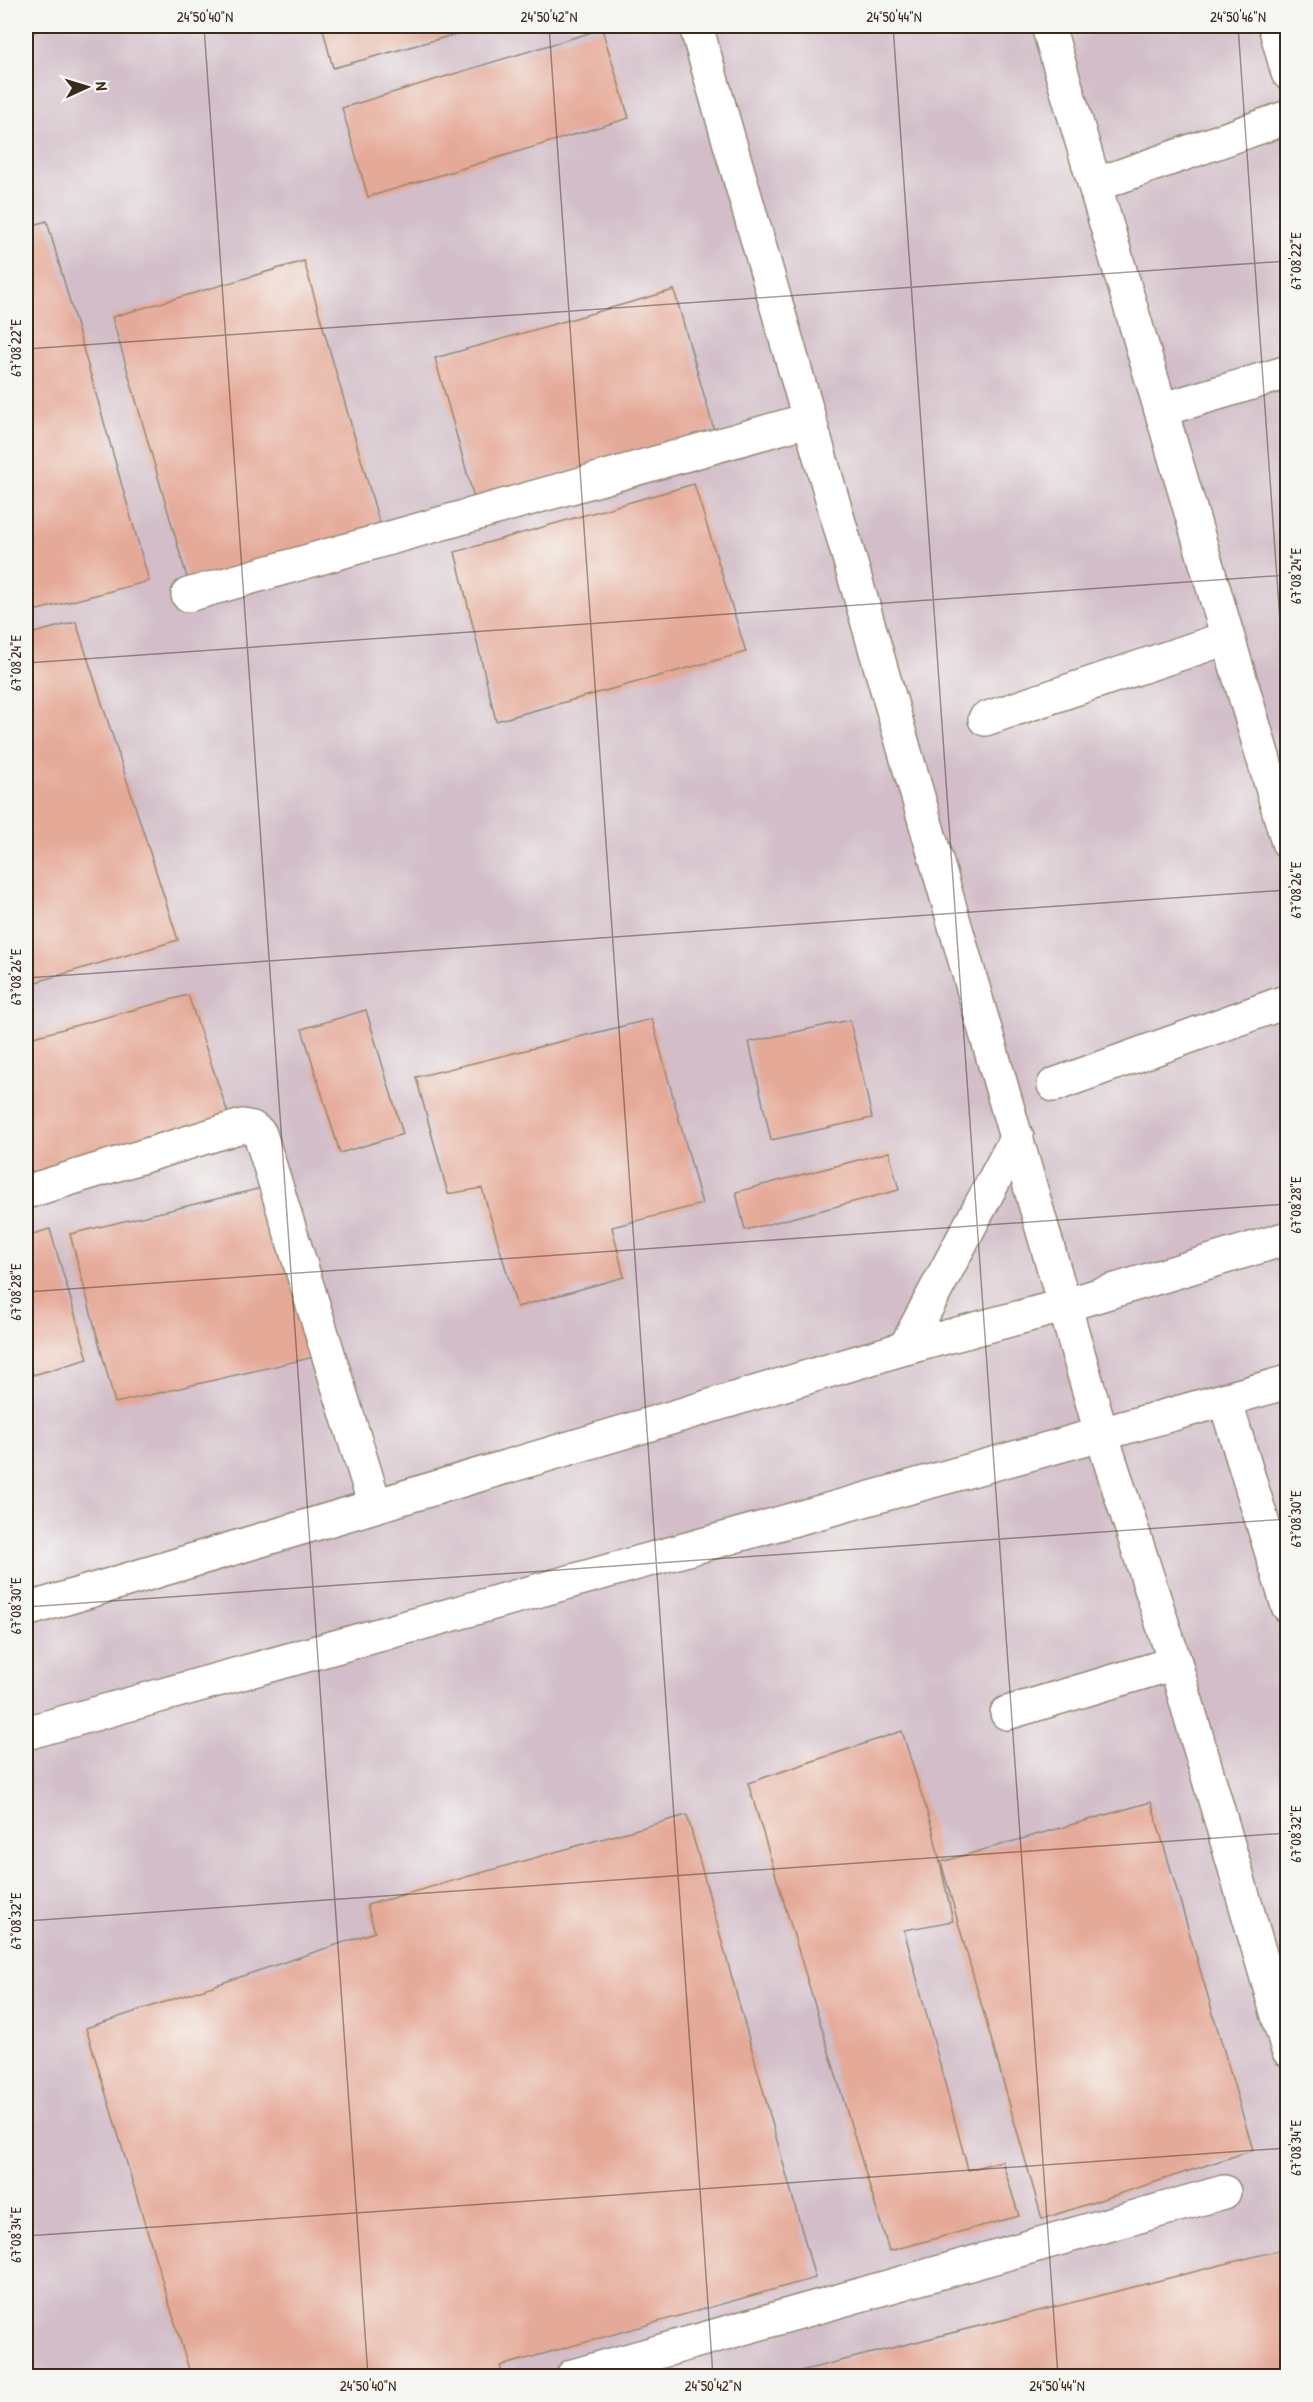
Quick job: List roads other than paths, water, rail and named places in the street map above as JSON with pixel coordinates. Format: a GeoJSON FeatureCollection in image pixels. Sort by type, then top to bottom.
{"type":"FeatureCollection","features":[{"type":"Feature","properties":{"kind":"street"},"geometry":{"type":"LineString","coordinates":[[696,26],[1102,1436],[1175,1662],[1287,2050]]}},
{"type":"Feature","properties":{"kind":"street"},"geometry":{"type":"LineString","coordinates":[[1048,26],[1287,842]]}},
{"type":"Feature","properties":{"kind":"street"},"geometry":{"type":"LineString","coordinates":[[1275,26],[1287,73]]}},
{"type":"Feature","properties":{"kind":"street"},"geometry":{"type":"LineString","coordinates":[[1095,185],[1287,117]]}},
{"type":"Feature","properties":{"kind":"street"},"geometry":{"type":"LineString","coordinates":[[1161,410],[1287,372]]}},
{"type":"Feature","properties":{"kind":"street"},"geometry":{"type":"LineString","coordinates":[[188,596],[808,420]]}},
{"type":"Feature","properties":{"kind":"street"},"geometry":{"type":"LineString","coordinates":[[985,719],[1227,638]]}},
{"type":"Feature","properties":{"kind":"street"},"geometry":{"type":"LineString","coordinates":[[1054,1084],[1287,1001]]}},
{"type":"Feature","properties":{"kind":"street"},"geometry":{"type":"LineString","coordinates":[[26,1192],[242,1126],[252,1128],[260,1134],[375,1505]]}},
{"type":"Feature","properties":{"kind":"street"},"geometry":{"type":"LineString","coordinates":[[905,1348],[1017,1137]]}},
{"type":"Feature","properties":{"kind":"street"},"geometry":{"type":"LineString","coordinates":[[26,1610],[905,1348],[1066,1305],[1287,1238]]}},
{"type":"Feature","properties":{"kind":"street"},"geometry":{"type":"LineString","coordinates":[[26,1733],[1287,1383]]}},
{"type":"Feature","properties":{"kind":"street"},"geometry":{"type":"LineString","coordinates":[[1226,1400],[1287,1606]]}},
{"type":"Feature","properties":{"kind":"street"},"geometry":{"type":"LineString","coordinates":[[1007,1713],[1175,1662]]}},
{"type":"Feature","properties":{"kind":"street"},"geometry":{"type":"LineString","coordinates":[[573,2376],[1224,2192]]}}]}
